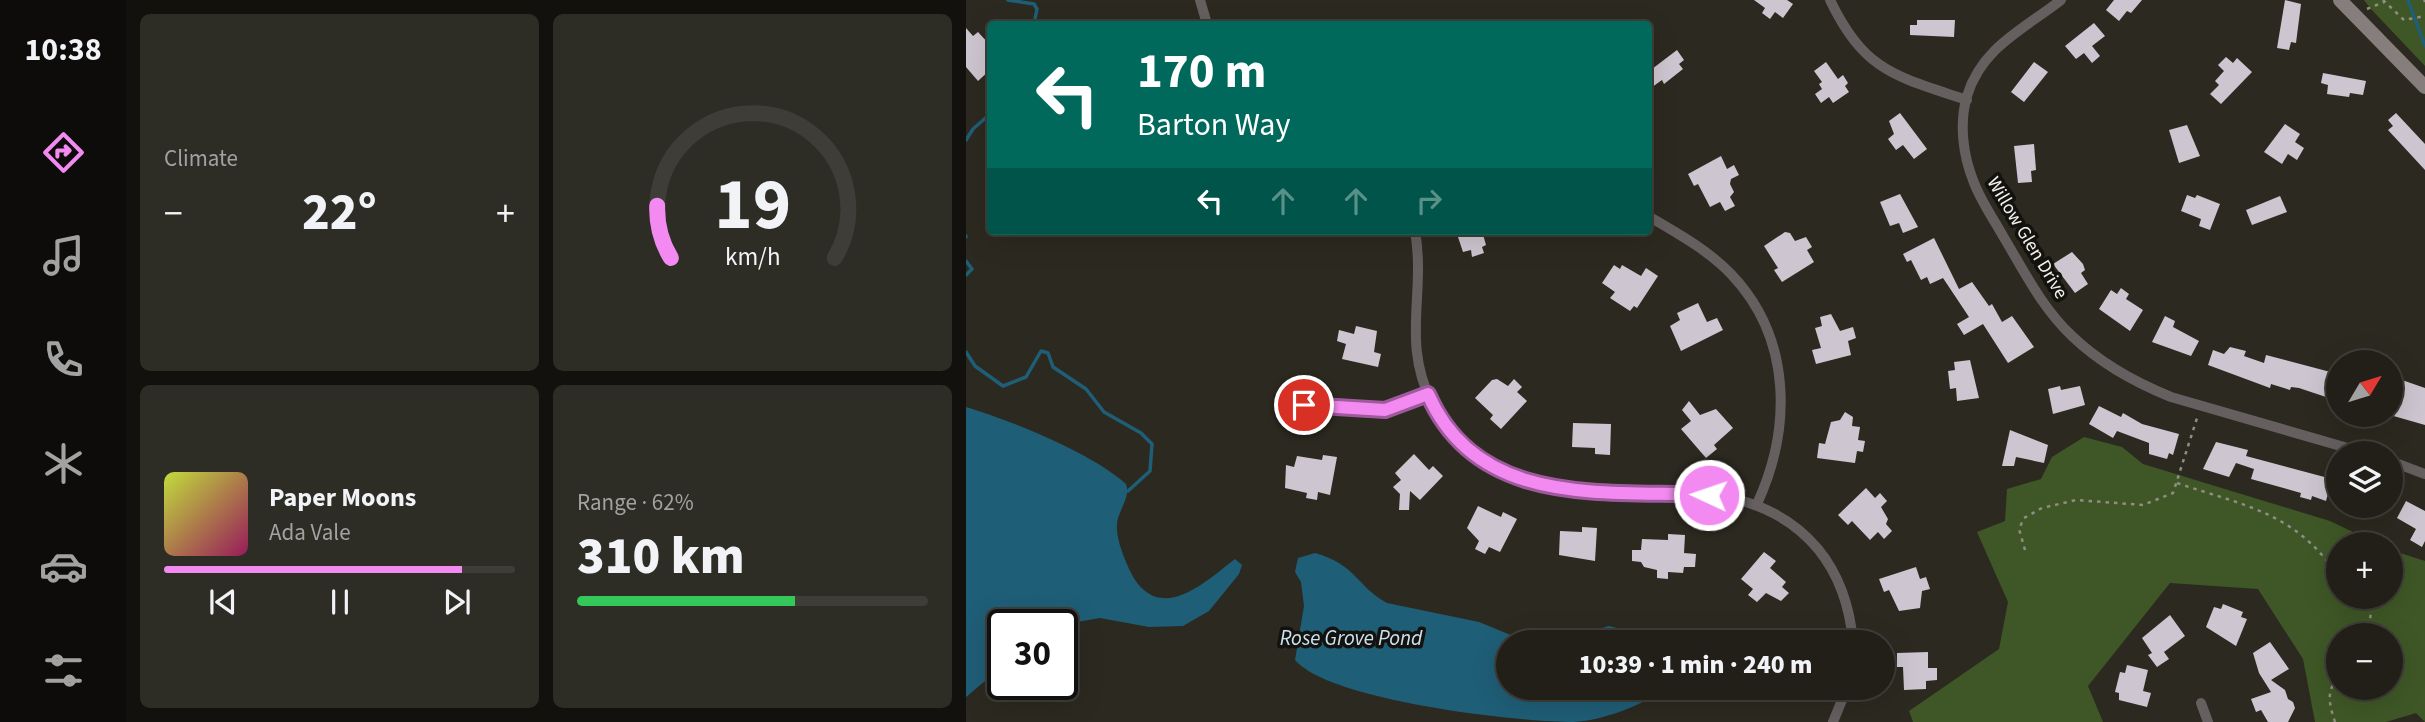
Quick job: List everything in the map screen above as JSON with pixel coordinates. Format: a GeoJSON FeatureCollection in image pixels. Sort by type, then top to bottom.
{"type":"FeatureCollection","features":[{"type":"Feature","properties":{"kind":"street"},"geometry":{"type":"LineString","coordinates":[[1200,0],[1206,21]]}},
{"type":"Feature","properties":{"kind":"street"},"geometry":{"type":"LineString","coordinates":[[1830,0],[1853,42],[1880,67],[1967,100]]}},
{"type":"Feature","properties":{"kind":"street","name":"Willow Glen Drive"},"geometry":{"type":"LineString","coordinates":[[2061,0],[1993,50],[1983,63],[1967,100],[1964,139],[1973,181],[2049,310],[2072,337],[2118,372],[2171,397],[2326,442]]}},
{"type":"Feature","properties":{"kind":"street"},"geometry":{"type":"LineString","coordinates":[[2340,0],[2425,88]]}},
{"type":"Feature","properties":{"kind":"street"},"geometry":{"type":"LineString","coordinates":[[1652,218],[1695,244],[1731,275],[1753,303],[1767,331],[1781,384],[1782,421],[1774,465],[1757,504]]}},
{"type":"Feature","properties":{"kind":"street"},"geometry":{"type":"LineString","coordinates":[[1415,235],[1419,275],[1414,339],[1428,394],[1440,416],[1462,444],[1488,465],[1518,480],[1558,488],[1726,496],[1757,504],[1799,529],[1823,556],[1845,599],[1851,630]]}},
{"type":"Feature","properties":{"kind":"street"},"geometry":{"type":"LineString","coordinates":[[1304,405],[1385,410],[1428,394]]}},
{"type":"Feature","properties":{"kind":"street"},"geometry":{"type":"LineString","coordinates":[[2403,466],[2425,474]]}},
{"type":"Feature","properties":{"kind":"street"},"geometry":{"type":"LineString","coordinates":[[1833,722],[1842,700]]}},
{"type":"Feature","properties":{"kind":"street"},"geometry":{"type":"LineString","coordinates":[[2201,703],[2208,722]]}},
{"type":"Feature","properties":{"kind":"path"},"geometry":{"type":"LineString","coordinates":[[2354,15],[2384,1],[2404,20],[2423,16]]}},
{"type":"Feature","properties":{"kind":"path"},"geometry":{"type":"LineString","coordinates":[[2025,550],[2019,529],[2024,518],[2042,508],[2076,500],[2143,505],[2173,493],[2201,405]]}},
{"type":"Feature","properties":{"kind":"path"},"geometry":{"type":"LineString","coordinates":[[2177,483],[2250,505],[2284,521],[2308,538],[2326,560]]}},
{"type":"Feature","properties":{"kind":"path"},"geometry":{"type":"LineString","coordinates":[[2330,700],[2335,722]]}},
{"type":"Feature","properties":{"kind":"green space"},"geometry":{"type":"Polygon","coordinates":[[[2364,0],[2425,0],[2425,66],[2370,8],[2364,0]]]}},
{"type":"Feature","properties":{"kind":"green space"},"geometry":{"type":"Polygon","coordinates":[[[2084,437],[2122,447],[2143,464],[2330,521],[2353,532],[2326,532],[2326,609],[2403,609],[2403,554],[2425,561],[2425,722],[2416,713],[2386,722],[2315,722],[2303,659],[2258,589],[2170,583],[2088,686],[2103,722],[1913,722],[1909,711],[1999,649],[2008,602],[1977,532],[2005,521],[2007,489],[2041,479],[2052,457],[2084,437]]]}},
{"type":"Feature","properties":{"kind":"water"},"geometry":{"type":"Polygon","coordinates":[[[966,407],[1005,420],[1072,449],[1126,484],[1126,499],[1117,524],[1119,542],[1130,571],[1141,588],[1154,596],[1167,598],[1181,595],[1196,588],[1235,559],[1242,565],[1239,574],[1209,611],[1183,626],[1149,627],[1100,618],[1078,622],[1078,609],[987,609],[987,679],[966,697],[966,407]]]}},
{"type":"Feature","properties":{"kind":"water","name":"Rose Grove Pond"},"geometry":{"type":"Polygon","coordinates":[[[1315,553],[1340,563],[1387,603],[1479,622],[1499,630],[1496,630],[1496,700],[1647,700],[1598,718],[1573,722],[1547,721],[1426,706],[1345,687],[1315,674],[1295,660],[1304,606],[1301,582],[1295,572],[1298,558],[1315,553]]]}},
{"type":"Feature","properties":{"kind":"water"},"geometry":{"type":"Polygon","coordinates":[[[1609,626],[1624,630],[1595,630],[1609,626]]]}},
{"type":"Feature","properties":{"kind":"building"},"geometry":{"type":"Polygon","coordinates":[[[1754,0],[1787,0],[1793,4],[1783,18],[1775,12],[1770,19],[1762,13],[1765,8],[1754,0]]]}},
{"type":"Feature","properties":{"kind":"building"},"geometry":{"type":"Polygon","coordinates":[[[2114,0],[2142,0],[2131,13],[2127,11],[2119,21],[2106,10],[2114,0]]]}},
{"type":"Feature","properties":{"kind":"building"},"geometry":{"type":"Polygon","coordinates":[[[2285,0],[2301,4],[2296,43],[2291,42],[2289,50],[2277,48],[2285,0]]]}},
{"type":"Feature","properties":{"kind":"building"},"geometry":{"type":"Polygon","coordinates":[[[1917,20],[1955,20],[1954,37],[1910,35],[1910,25],[1917,25],[1917,20]]]}},
{"type":"Feature","properties":{"kind":"building"},"geometry":{"type":"Polygon","coordinates":[[[2094,23],[2105,36],[2092,46],[2100,56],[2092,63],[2084,53],[2076,59],[2065,46],[2094,23]]]}},
{"type":"Feature","properties":{"kind":"building"},"geometry":{"type":"Polygon","coordinates":[[[966,28],[973,36],[978,32],[987,42],[987,73],[978,81],[966,67],[966,28]]]}},
{"type":"Feature","properties":{"kind":"building"},"geometry":{"type":"Polygon","coordinates":[[[1677,50],[1684,60],[1679,64],[1683,69],[1664,84],[1662,80],[1652,87],[1652,69],[1677,50]]]}},
{"type":"Feature","properties":{"kind":"building"},"geometry":{"type":"Polygon","coordinates":[[[2226,57],[2233,63],[2237,58],[2252,72],[2221,104],[2210,94],[2219,85],[2215,81],[2224,71],[2218,65],[2226,57]]]}},
{"type":"Feature","properties":{"kind":"building"},"geometry":{"type":"Polygon","coordinates":[[[1826,62],[1838,79],[1843,75],[1848,83],[1845,86],[1849,92],[1833,103],[1829,97],[1821,103],[1815,94],[1822,89],[1819,84],[1822,82],[1814,71],[1826,62]]]}},
{"type":"Feature","properties":{"kind":"building"},"geometry":{"type":"Polygon","coordinates":[[[2034,62],[2048,72],[2024,102],[2011,92],[2034,62]]]}},
{"type":"Feature","properties":{"kind":"building"},"geometry":{"type":"Polygon","coordinates":[[[2323,73],[2366,81],[2363,95],[2350,93],[2349,97],[2327,94],[2328,85],[2321,83],[2323,73]]]}},
{"type":"Feature","properties":{"kind":"building"},"geometry":{"type":"Polygon","coordinates":[[[1900,113],[1927,149],[1914,159],[1903,145],[1896,150],[1888,139],[1894,134],[1889,121],[1900,113]]]}},
{"type":"Feature","properties":{"kind":"building"},"geometry":{"type":"Polygon","coordinates":[[[2396,113],[2425,144],[2425,170],[2388,130],[2393,126],[2388,120],[2396,113]]]}},
{"type":"Feature","properties":{"kind":"building"},"geometry":{"type":"Polygon","coordinates":[[[2285,124],[2300,134],[2295,142],[2304,148],[2297,160],[2288,154],[2282,164],[2264,152],[2285,124]]]}},
{"type":"Feature","properties":{"kind":"building"},"geometry":{"type":"Polygon","coordinates":[[[2187,125],[2200,156],[2179,163],[2169,130],[2187,125]]]}},
{"type":"Feature","properties":{"kind":"building"},"geometry":{"type":"Polygon","coordinates":[[[2034,144],[2036,170],[2031,171],[2032,182],[2018,183],[2014,146],[2034,144]]]}},
{"type":"Feature","properties":{"kind":"building"},"geometry":{"type":"Polygon","coordinates":[[[1721,156],[1727,169],[1734,165],[1739,175],[1731,179],[1730,184],[1734,192],[1730,197],[1735,206],[1725,211],[1720,202],[1710,207],[1698,184],[1694,186],[1688,174],[1721,156]]]}},
{"type":"Feature","properties":{"kind":"building"},"geometry":{"type":"Polygon","coordinates":[[[1900,194],[1918,227],[1903,233],[1899,223],[1890,226],[1880,202],[1900,194]]]}},
{"type":"Feature","properties":{"kind":"building"},"geometry":{"type":"Polygon","coordinates":[[[2187,195],[2195,198],[2197,195],[2220,204],[2210,230],[2199,226],[2201,219],[2181,211],[2187,195]]]}},
{"type":"Feature","properties":{"kind":"building"},"geometry":{"type":"Polygon","coordinates":[[[2280,196],[2287,212],[2252,225],[2246,210],[2280,196]]]}},
{"type":"Feature","properties":{"kind":"building"},"geometry":{"type":"Polygon","coordinates":[[[1785,232],[1790,233],[1795,241],[1806,237],[1812,247],[1807,250],[1814,262],[1782,282],[1774,270],[1778,268],[1764,246],[1785,232]]]}},
{"type":"Feature","properties":{"kind":"building"},"geometry":{"type":"Polygon","coordinates":[[[1457,235],[1483,235],[1486,245],[1482,247],[1484,253],[1472,257],[1471,250],[1463,252],[1457,235]]]}},
{"type":"Feature","properties":{"kind":"building"},"geometry":{"type":"Polygon","coordinates":[[[1934,238],[1959,289],[1972,282],[1989,306],[1992,304],[2002,322],[2012,316],[2034,347],[2008,363],[1983,324],[1964,335],[1957,324],[1969,317],[1943,278],[1930,284],[1927,277],[1921,280],[1911,260],[1907,262],[1903,254],[1934,238]]]}},
{"type":"Feature","properties":{"kind":"building"},"geometry":{"type":"Polygon","coordinates":[[[2072,252],[2083,264],[2085,270],[2081,273],[2088,284],[2075,293],[2053,264],[2072,252]]]}},
{"type":"Feature","properties":{"kind":"building"},"geometry":{"type":"Polygon","coordinates":[[[1614,265],[1620,269],[1622,265],[1641,276],[1646,268],[1658,276],[1637,308],[1634,306],[1630,311],[1610,298],[1615,292],[1602,283],[1614,265]]]}},
{"type":"Feature","properties":{"kind":"building"},"geometry":{"type":"Polygon","coordinates":[[[2121,288],[2129,294],[2126,299],[2143,310],[2130,331],[2099,309],[2111,290],[2117,294],[2121,288]]]}},
{"type":"Feature","properties":{"kind":"building"},"geometry":{"type":"Polygon","coordinates":[[[1698,303],[1707,322],[1717,318],[1723,330],[1681,351],[1670,326],[1680,320],[1677,313],[1698,303]]]}},
{"type":"Feature","properties":{"kind":"building"},"geometry":{"type":"Polygon","coordinates":[[[1831,314],[1840,331],[1853,327],[1856,338],[1848,341],[1851,355],[1816,364],[1812,350],[1821,348],[1815,328],[1822,326],[1820,317],[1831,314]]]}},
{"type":"Feature","properties":{"kind":"building"},"geometry":{"type":"Polygon","coordinates":[[[2165,316],[2175,321],[2173,327],[2199,341],[2191,356],[2152,342],[2165,316]]]}},
{"type":"Feature","properties":{"kind":"building"},"geometry":{"type":"Polygon","coordinates":[[[1356,326],[1377,331],[1374,352],[1381,354],[1378,367],[1342,359],[1346,344],[1337,341],[1339,330],[1354,334],[1356,326]]]}},
{"type":"Feature","properties":{"kind":"building"},"geometry":{"type":"Polygon","coordinates":[[[2230,347],[2246,351],[2244,356],[2264,363],[2266,355],[2326,371],[2326,397],[2299,388],[2291,387],[2290,390],[2271,384],[2270,388],[2208,365],[2213,350],[2224,354],[2230,347]]]}},
{"type":"Feature","properties":{"kind":"building"},"geometry":{"type":"Polygon","coordinates":[[[1970,360],[1979,398],[1957,401],[1956,388],[1950,389],[1948,371],[1955,370],[1954,362],[1970,360]]]}},
{"type":"Feature","properties":{"kind":"building"},"geometry":{"type":"Polygon","coordinates":[[[1497,379],[1508,386],[1514,379],[1522,387],[1517,392],[1527,401],[1501,429],[1490,419],[1493,415],[1475,398],[1492,380],[1497,379]]]}},
{"type":"Feature","properties":{"kind":"building"},"geometry":{"type":"Polygon","coordinates":[[[2403,380],[2425,388],[2425,425],[2403,419],[2403,380]]]}},
{"type":"Feature","properties":{"kind":"building"},"geometry":{"type":"Polygon","coordinates":[[[2060,386],[2061,390],[2080,386],[2085,405],[2053,414],[2048,389],[2060,386]]]}},
{"type":"Feature","properties":{"kind":"building"},"geometry":{"type":"Polygon","coordinates":[[[1689,401],[1700,415],[1716,409],[1733,428],[1714,445],[1717,449],[1706,458],[1681,429],[1691,421],[1682,410],[1689,401]]]}},
{"type":"Feature","properties":{"kind":"building"},"geometry":{"type":"Polygon","coordinates":[[[2099,406],[2121,417],[2123,413],[2142,424],[2179,434],[2173,455],[2169,453],[2167,459],[2149,454],[2149,443],[2117,431],[2113,438],[2089,424],[2099,406]]]}},
{"type":"Feature","properties":{"kind":"building"},"geometry":{"type":"Polygon","coordinates":[[[1845,412],[1853,417],[1852,426],[1860,427],[1858,440],[1865,441],[1863,452],[1857,451],[1855,463],[1817,458],[1819,443],[1825,444],[1831,422],[1840,420],[1845,412]]]}},
{"type":"Feature","properties":{"kind":"building"},"geometry":{"type":"Polygon","coordinates":[[[1573,423],[1611,424],[1610,455],[1595,454],[1595,448],[1572,447],[1573,423]]]}},
{"type":"Feature","properties":{"kind":"building"},"geometry":{"type":"Polygon","coordinates":[[[2010,430],[2048,445],[2044,463],[2016,457],[2014,466],[2002,466],[2010,430]]]}},
{"type":"Feature","properties":{"kind":"building"},"geometry":{"type":"Polygon","coordinates":[[[2216,442],[2248,450],[2246,456],[2326,477],[2326,501],[2312,496],[2311,500],[2300,497],[2301,493],[2251,479],[2254,469],[2236,463],[2229,477],[2203,469],[2216,442]]]}},
{"type":"Feature","properties":{"kind":"building"},"geometry":{"type":"Polygon","coordinates":[[[1414,454],[1429,470],[1433,466],[1443,476],[1420,500],[1410,491],[1409,510],[1399,510],[1400,494],[1393,487],[1401,480],[1395,473],[1414,454]]]}},
{"type":"Feature","properties":{"kind":"building"},"geometry":{"type":"Polygon","coordinates":[[[1323,455],[1337,457],[1330,495],[1318,492],[1317,500],[1306,498],[1307,493],[1285,488],[1286,465],[1294,467],[1297,456],[1322,460],[1323,455]]]}},
{"type":"Feature","properties":{"kind":"building"},"geometry":{"type":"Polygon","coordinates":[[[1866,488],[1875,498],[1880,493],[1887,501],[1881,507],[1888,519],[1886,524],[1892,531],[1884,539],[1878,532],[1870,540],[1852,521],[1848,525],[1838,515],[1866,488]]]}},
{"type":"Feature","properties":{"kind":"building"},"geometry":{"type":"Polygon","coordinates":[[[2406,501],[2425,511],[2425,541],[2422,547],[2410,540],[2416,529],[2397,518],[2403,518],[2406,501]]]}},
{"type":"Feature","properties":{"kind":"building"},"geometry":{"type":"Polygon","coordinates":[[[1478,506],[1501,517],[1503,512],[1517,519],[1500,552],[1489,547],[1485,554],[1475,549],[1479,541],[1467,528],[1478,506]]]}},
{"type":"Feature","properties":{"kind":"building"},"geometry":{"type":"Polygon","coordinates":[[[1582,527],[1597,528],[1595,561],[1559,555],[1560,531],[1582,532],[1582,527]]]}},
{"type":"Feature","properties":{"kind":"building"},"geometry":{"type":"Polygon","coordinates":[[[1668,534],[1685,535],[1684,553],[1696,554],[1695,567],[1684,567],[1683,573],[1668,572],[1668,579],[1657,578],[1657,570],[1644,567],[1641,562],[1632,561],[1632,550],[1641,550],[1642,539],[1668,540],[1668,534]]]}},
{"type":"Feature","properties":{"kind":"building"},"geometry":{"type":"Polygon","coordinates":[[[1764,552],[1776,561],[1770,568],[1786,582],[1782,587],[1789,593],[1781,601],[1766,593],[1757,602],[1748,595],[1753,589],[1741,579],[1764,552]]]}},
{"type":"Feature","properties":{"kind":"building"},"geometry":{"type":"Polygon","coordinates":[[[1916,567],[1920,579],[1926,577],[1930,589],[1922,591],[1920,608],[1899,611],[1889,590],[1884,592],[1879,579],[1916,567]]]}},
{"type":"Feature","properties":{"kind":"building"},"geometry":{"type":"Polygon","coordinates":[[[2223,604],[2243,612],[2241,617],[2247,619],[2236,646],[2206,627],[2214,607],[2221,609],[2223,604]]]}},
{"type":"Feature","properties":{"kind":"building"},"geometry":{"type":"Polygon","coordinates":[[[2170,615],[2185,636],[2164,652],[2169,659],[2157,667],[2148,655],[2152,653],[2142,638],[2170,615]]]}},
{"type":"Feature","properties":{"kind":"building"},"geometry":{"type":"Polygon","coordinates":[[[2270,642],[2289,669],[2271,680],[2285,690],[2288,699],[2293,702],[2295,708],[2288,722],[2268,722],[2261,710],[2256,712],[2251,699],[2271,692],[2259,673],[2253,653],[2270,642]]]}},
{"type":"Feature","properties":{"kind":"building"},"geometry":{"type":"Polygon","coordinates":[[[1928,652],[1928,668],[1937,668],[1937,680],[1926,681],[1926,689],[1904,690],[1903,667],[1897,667],[1897,653],[1928,652]]]}},
{"type":"Feature","properties":{"kind":"building"},"geometry":{"type":"Polygon","coordinates":[[[2127,665],[2148,670],[2143,691],[2151,693],[2147,707],[2119,700],[2119,693],[2115,692],[2120,672],[2125,673],[2127,665]]]}},
{"type":"Feature","properties":{"kind":"waterway"},"geometry":{"type":"LineString","coordinates":[[1008,0],[1034,4],[1037,9],[1035,21]]}},
{"type":"Feature","properties":{"kind":"waterway"},"geometry":{"type":"LineString","coordinates":[[2408,0],[2425,46]]}},
{"type":"Feature","properties":{"kind":"waterway"},"geometry":{"type":"LineString","coordinates":[[966,140],[973,129],[987,117]]}},
{"type":"Feature","properties":{"kind":"waterway"},"geometry":{"type":"LineString","coordinates":[[966,261],[972,269],[966,275]]}},
{"type":"Feature","properties":{"kind":"waterway"},"geometry":{"type":"LineString","coordinates":[[966,352],[975,366],[1003,386],[1026,377],[1041,351],[1048,353],[1053,367],[1086,389],[1104,412],[1141,433],[1152,444],[1150,471],[1128,491]]}},
{"type":"Feature","properties":{"kind":"route"},"geometry":{"type":"LineString","coordinates":[[1304,405],[1375,411],[1395,408],[1428,394],[1450,431],[1462,444],[1488,465],[1518,480],[1558,488],[1709,495]]}}]}
